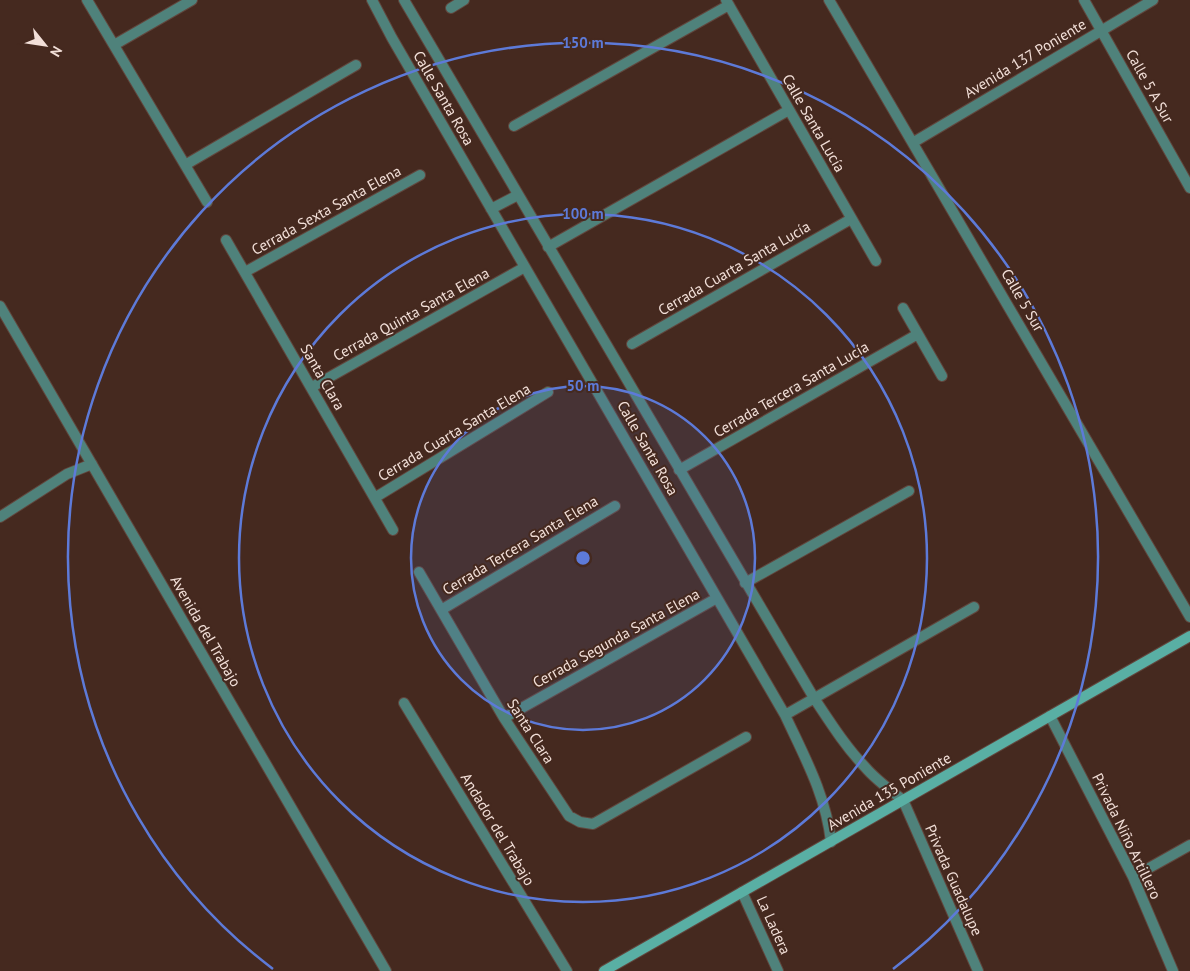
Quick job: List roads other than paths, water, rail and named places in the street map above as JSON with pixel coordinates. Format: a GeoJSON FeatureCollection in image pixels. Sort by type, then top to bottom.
{"type":"FeatureCollection","features":[{"type":"Feature","properties":{"kind":"main road","name":"Avenida 135 Poniente"},"geometry":{"type":"LineString","coordinates":[[604,971],[1190,636]]}},
{"type":"Feature","properties":{"kind":"street"},"geometry":{"type":"LineString","coordinates":[[87,0],[208,202]]}},
{"type":"Feature","properties":{"kind":"street"},"geometry":{"type":"LineString","coordinates":[[114,45],[192,0]]}},
{"type":"Feature","properties":{"kind":"street","name":"Calle Santa Rosa"},"geometry":{"type":"LineString","coordinates":[[372,0],[392,38],[785,715],[824,801],[829,821],[831,842]]}},
{"type":"Feature","properties":{"kind":"street","name":"Calle Santa Rosa"},"geometry":{"type":"LineString","coordinates":[[404,0],[814,698],[839,736],[864,767],[903,800]]}},
{"type":"Feature","properties":{"kind":"street"},"geometry":{"type":"LineString","coordinates":[[451,8],[464,0]]}},
{"type":"Feature","properties":{"kind":"street","name":"Calle 5 Sur"},"geometry":{"type":"LineString","coordinates":[[829,0],[914,142],[1190,616]]}},
{"type":"Feature","properties":{"kind":"street","name":"Calle 5 A Sur"},"geometry":{"type":"LineString","coordinates":[[1084,0],[1190,188]]}},
{"type":"Feature","properties":{"kind":"street","name":"Avenida 137 Poniente"},"geometry":{"type":"LineString","coordinates":[[914,142],[1153,0]]}},
{"type":"Feature","properties":{"kind":"street"},"geometry":{"type":"LineString","coordinates":[[514,126],[727,2]]}},
{"type":"Feature","properties":{"kind":"street","name":"Calle Santa Lucía"},"geometry":{"type":"LineString","coordinates":[[727,2],[876,261]]}},
{"type":"Feature","properties":{"kind":"street"},"geometry":{"type":"LineString","coordinates":[[185,164],[356,65]]}},
{"type":"Feature","properties":{"kind":"street"},"geometry":{"type":"LineString","coordinates":[[548,247],[789,110]]}},
{"type":"Feature","properties":{"kind":"street","name":"Cerrada Sexta Santa Elena"},"geometry":{"type":"LineString","coordinates":[[246,272],[420,175]]}},
{"type":"Feature","properties":{"kind":"street"},"geometry":{"type":"LineString","coordinates":[[492,209],[518,195]]}},
{"type":"Feature","properties":{"kind":"street","name":"Cerrada Cuarta Santa Lucía"},"geometry":{"type":"LineString","coordinates":[[632,344],[851,218]]}},
{"type":"Feature","properties":{"kind":"street","name":"Santa Clara"},"geometry":{"type":"LineString","coordinates":[[226,240],[376,497],[393,530]]}},
{"type":"Feature","properties":{"kind":"street","name":"Cerrada Quinta Santa Elena"},"geometry":{"type":"LineString","coordinates":[[312,387],[525,267]]}},
{"type":"Feature","properties":{"kind":"street","name":"Avenida del Trabajo"},"geometry":{"type":"LineString","coordinates":[[0,306],[4,324],[92,464],[386,971]]}},
{"type":"Feature","properties":{"kind":"street"},"geometry":{"type":"LineString","coordinates":[[903,308],[942,376]]}},
{"type":"Feature","properties":{"kind":"street","name":"Cerrada Tercera Santa Lucía"},"geometry":{"type":"LineString","coordinates":[[679,470],[918,334]]}},
{"type":"Feature","properties":{"kind":"street","name":"Cerrada Cuarta Santa Elena"},"geometry":{"type":"LineString","coordinates":[[376,497],[548,392]]}},
{"type":"Feature","properties":{"kind":"street"},"geometry":{"type":"LineString","coordinates":[[0,517],[68,474],[92,464]]}},
{"type":"Feature","properties":{"kind":"street"},"geometry":{"type":"LineString","coordinates":[[745,582],[909,491]]}},
{"type":"Feature","properties":{"kind":"street","name":"Cerrada Tercera Santa Elena"},"geometry":{"type":"LineString","coordinates":[[441,610],[615,506]]}},
{"type":"Feature","properties":{"kind":"street","name":"Santa Clara"},"geometry":{"type":"LineString","coordinates":[[419,572],[504,718],[569,816],[580,822],[593,824],[746,737]]}},
{"type":"Feature","properties":{"kind":"street","name":"Cerrada Segunda Santa Elena"},"geometry":{"type":"LineString","coordinates":[[504,718],[717,598]]}},
{"type":"Feature","properties":{"kind":"street"},"geometry":{"type":"LineString","coordinates":[[785,715],[974,607]]}},
{"type":"Feature","properties":{"kind":"street","name":"Andador del Trabajo"},"geometry":{"type":"LineString","coordinates":[[404,703],[567,971]]}},
{"type":"Feature","properties":{"kind":"street","name":"Privada Niño Artillero"},"geometry":{"type":"LineString","coordinates":[[1050,716],[1133,877],[1173,971]]}},
{"type":"Feature","properties":{"kind":"street","name":"Privada Guadalupe"},"geometry":{"type":"LineString","coordinates":[[903,800],[978,971]]}},
{"type":"Feature","properties":{"kind":"street"},"geometry":{"type":"LineString","coordinates":[[1133,877],[1190,845]]}},
{"type":"Feature","properties":{"kind":"street","name":"La Ladera"},"geometry":{"type":"LineString","coordinates":[[742,892],[778,971]]}}]}
